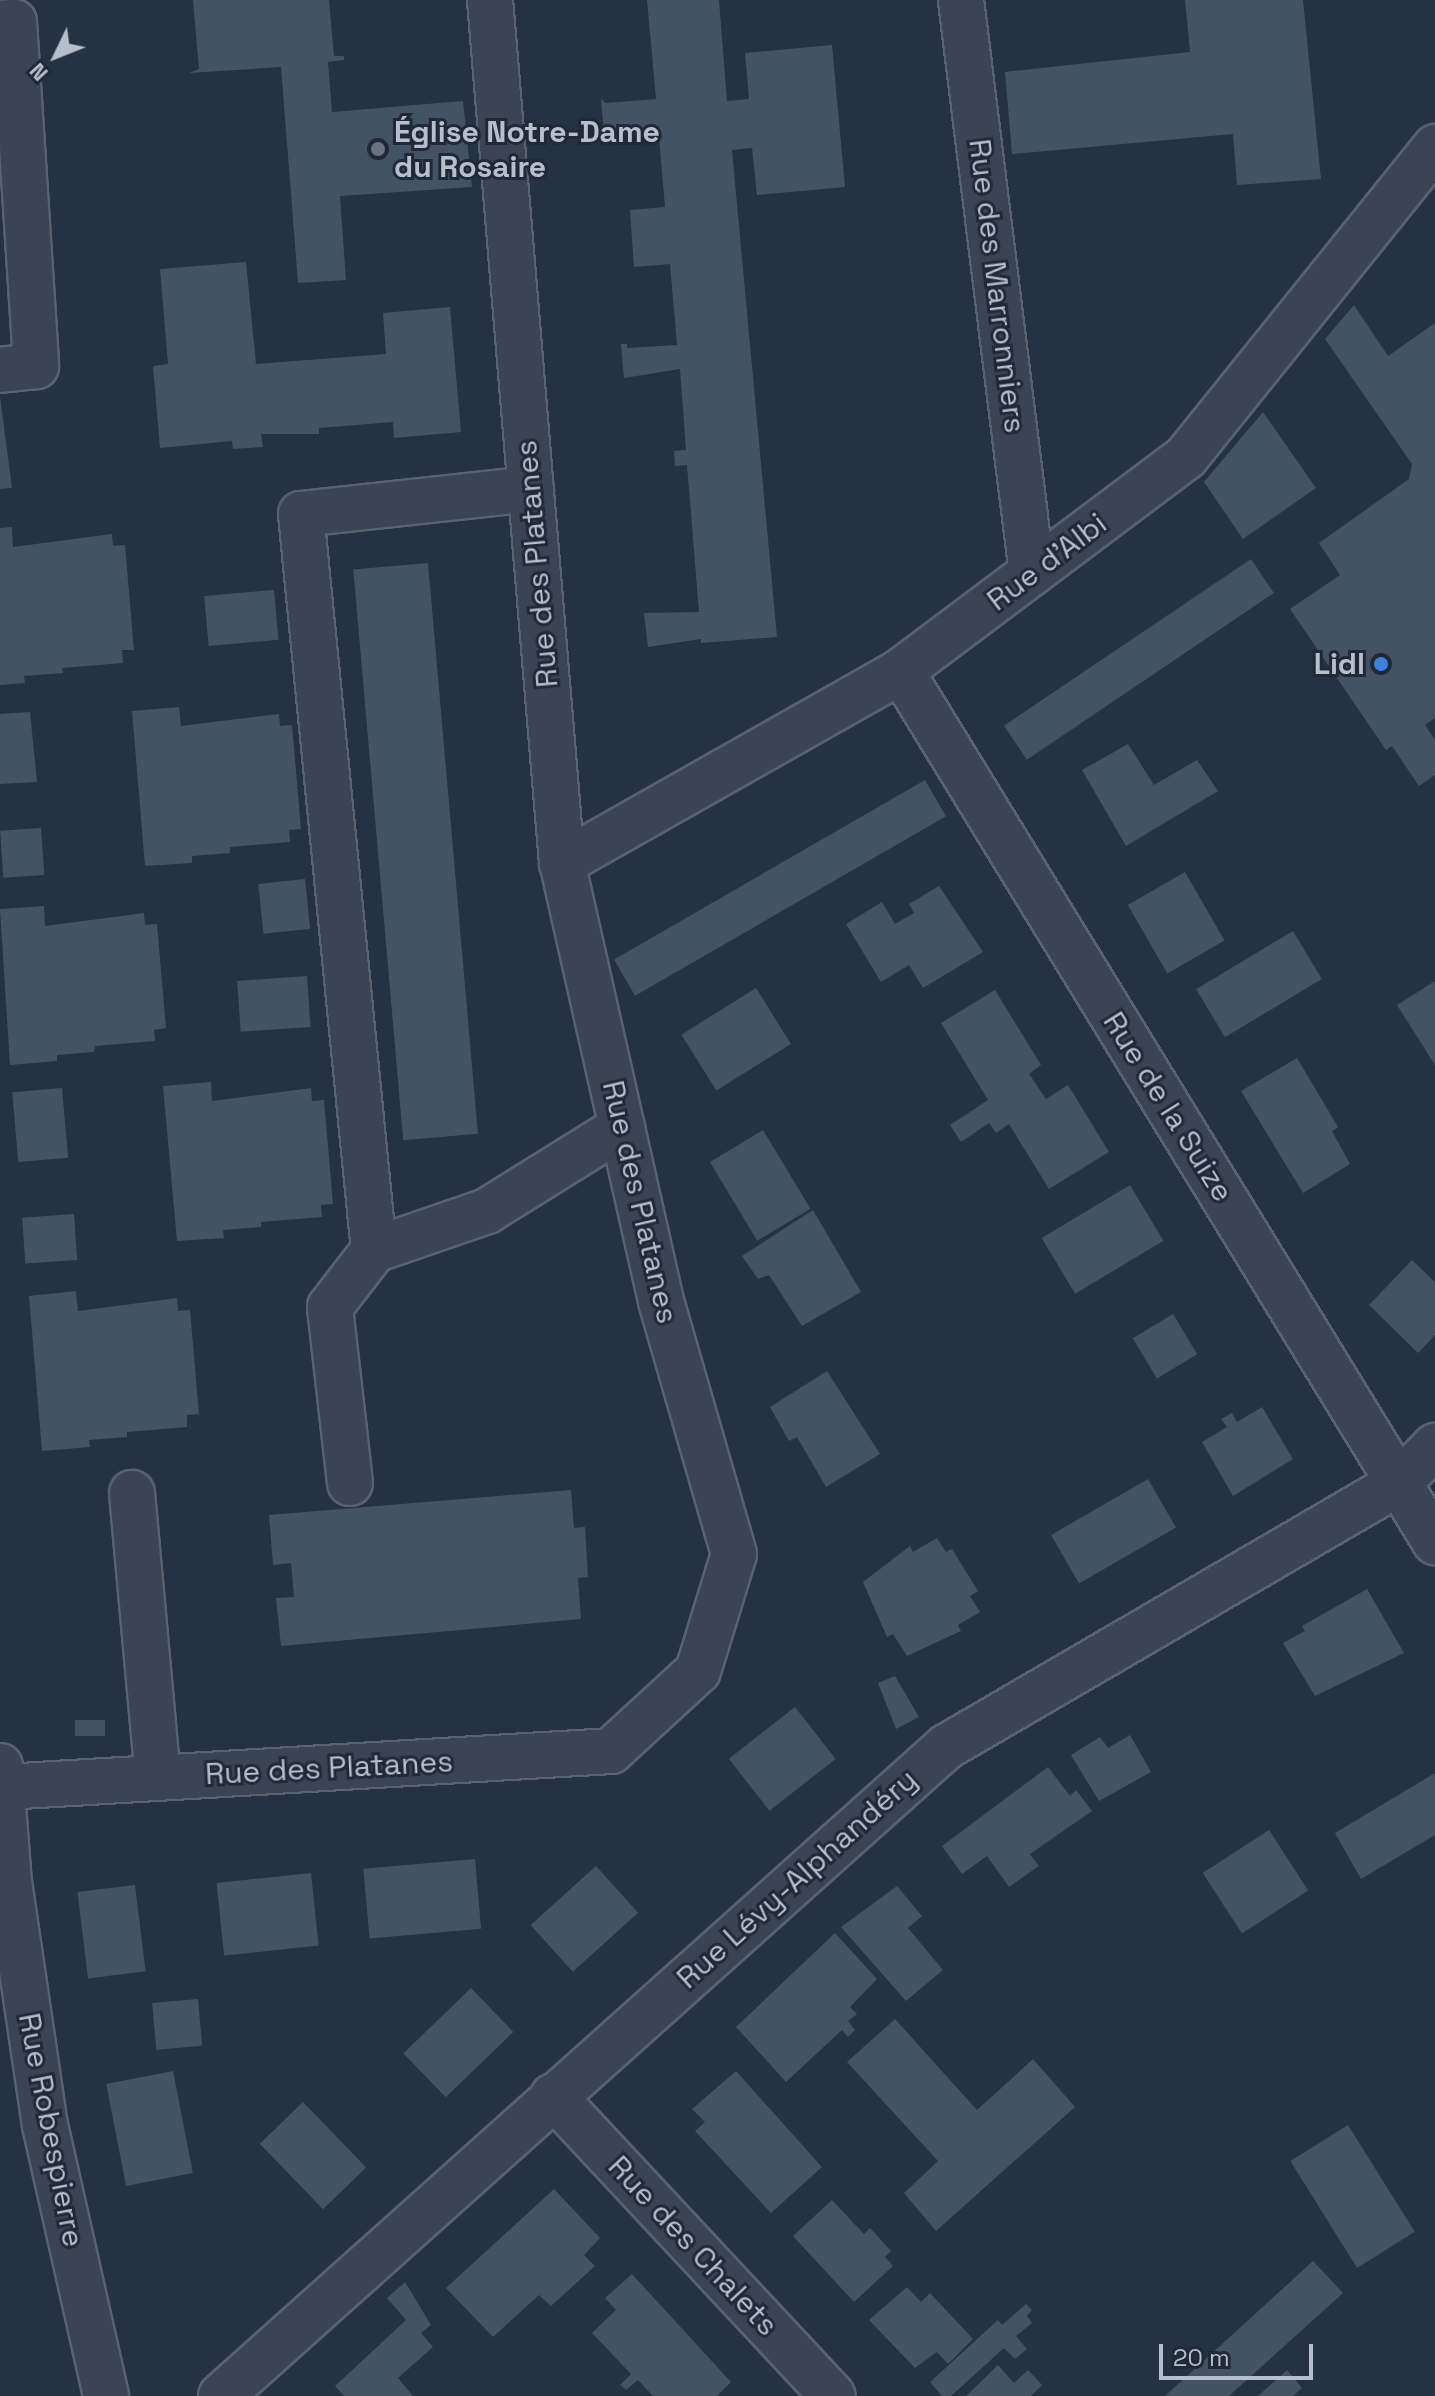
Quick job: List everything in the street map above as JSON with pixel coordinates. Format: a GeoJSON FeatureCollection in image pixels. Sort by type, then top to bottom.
{"type":"FeatureCollection","features":[{"type":"Feature","properties":{"kind":"street","name":"Rue des Platanes"},"geometry":{"type":"LineString","coordinates":[[2,1777],[158,1778],[611,1751],[698,1671],[734,1554],[661,1301],[562,863],[490,0]]}},
{"type":"Feature","properties":{"kind":"street","name":"Rue des Marronniers"},"geometry":{"type":"LineString","coordinates":[[961,0],[1032,573]]}},
{"type":"Feature","properties":{"kind":"street"},"geometry":{"type":"LineString","coordinates":[[0,23],[14,22],[36,366],[0,370]]}},
{"type":"Feature","properties":{"kind":"street","name":"Rue d'Albi"},"geometry":{"type":"LineString","coordinates":[[562,863],[901,671],[1186,457],[1426,177]]}},
{"type":"Feature","properties":{"kind":"street"},"geometry":{"type":"LineString","coordinates":[[374,1250],[301,514],[531,489]]}},
{"type":"Feature","properties":{"kind":"street","name":"Rue de la Suize"},"geometry":{"type":"LineString","coordinates":[[901,671],[1435,1542]]}},
{"type":"Feature","properties":{"kind":"street"},"geometry":{"type":"LineString","coordinates":[[350,1483],[330,1307],[374,1250],[487,1211],[622,1127]]}},
{"type":"Feature","properties":{"kind":"street","name":"Rue Lévy-Alphandéry"},"geometry":{"type":"LineString","coordinates":[[221,2396],[946,1747],[1399,1483],[1435,1446]]}},
{"type":"Feature","properties":{"kind":"street"},"geometry":{"type":"LineString","coordinates":[[132,1493],[158,1778]]}},
{"type":"Feature","properties":{"kind":"street","name":"Rue Robespierre"},"geometry":{"type":"LineString","coordinates":[[2,1777],[9,1882],[45,2125],[106,2396]]}},
{"type":"Feature","properties":{"kind":"street","name":"Rue des Chalets"},"geometry":{"type":"LineString","coordinates":[[553,2096],[833,2396]]}},
{"type":"Feature","properties":{"kind":"building","name":"Église Notre-Dame du Rosaire"},"geometry":{"type":"Polygon","coordinates":[[[193,0],[329,0],[334,56],[344,56],[344,60],[328,62],[332,112],[463,101],[472,187],[340,196],[346,280],[298,283],[281,67],[189,73],[199,69],[193,0]]]}},
{"type":"Feature","properties":{"kind":"building"},"geometry":{"type":"Polygon","coordinates":[[[647,0],[719,0],[727,101],[749,99],[745,53],[832,45],[845,187],[757,195],[752,148],[732,150],[777,637],[701,643],[701,639],[648,647],[644,613],[699,612],[687,465],[675,466],[674,451],[686,450],[680,369],[624,378],[621,344],[627,344],[627,348],[677,345],[670,264],[634,267],[630,210],[665,207],[658,126],[604,134],[601,99],[606,103],[656,99],[647,0]]]}},
{"type":"Feature","properties":{"kind":"building"},"geometry":{"type":"Polygon","coordinates":[[[1185,0],[1303,0],[1321,179],[1237,185],[1233,134],[1012,154],[1005,72],[1190,52],[1185,0]]]}},
{"type":"Feature","properties":{"kind":"building"},"geometry":{"type":"Polygon","coordinates":[[[246,262],[256,364],[386,354],[383,313],[450,307],[461,432],[394,438],[393,422],[319,428],[319,434],[261,434],[263,447],[233,449],[232,441],[160,448],[153,366],[168,364],[160,269],[246,262]]]}},
{"type":"Feature","properties":{"kind":"building"},"geometry":{"type":"Polygon","coordinates":[[[1354,305],[1388,356],[1435,323],[1435,718],[1425,725],[1435,740],[1435,775],[1419,786],[1392,746],[1386,750],[1290,609],[1340,575],[1319,543],[1409,479],[1412,464],[1325,339],[1354,305]]]}},
{"type":"Feature","properties":{"kind":"building"},"geometry":{"type":"Polygon","coordinates":[[[0,396],[12,488],[0,489],[0,396]]]}},
{"type":"Feature","properties":{"kind":"building"},"geometry":{"type":"Polygon","coordinates":[[[1263,412],[1316,488],[1243,539],[1204,482],[1263,412]]]}},
{"type":"Feature","properties":{"kind":"building"},"geometry":{"type":"Polygon","coordinates":[[[12,527],[13,547],[112,534],[113,546],[125,545],[134,650],[122,650],[123,663],[62,668],[63,673],[24,676],[25,683],[0,685],[0,528],[12,527]]]}},
{"type":"Feature","properties":{"kind":"building"},"geometry":{"type":"Polygon","coordinates":[[[1251,559],[1274,593],[1027,760],[1004,726],[1251,559]]]}},
{"type":"Feature","properties":{"kind":"building"},"geometry":{"type":"Polygon","coordinates":[[[428,563],[478,1134],[403,1140],[353,570],[428,563]]]}},
{"type":"Feature","properties":{"kind":"building"},"geometry":{"type":"Polygon","coordinates":[[[274,590],[278,640],[209,646],[204,596],[274,590]]]}},
{"type":"Feature","properties":{"kind":"building"},"geometry":{"type":"Polygon","coordinates":[[[179,707],[181,726],[279,714],[280,726],[292,725],[301,829],[289,830],[290,842],[230,847],[230,853],[192,856],[192,863],[145,866],[132,711],[179,707]]]}},
{"type":"Feature","properties":{"kind":"building"},"geometry":{"type":"Polygon","coordinates":[[[30,712],[37,782],[0,784],[0,714],[30,712]]]}},
{"type":"Feature","properties":{"kind":"building"},"geometry":{"type":"Polygon","coordinates":[[[1128,744],[1154,785],[1197,760],[1218,791],[1126,846],[1082,770],[1128,744]]]}},
{"type":"Feature","properties":{"kind":"building"},"geometry":{"type":"Polygon","coordinates":[[[925,780],[946,816],[635,996],[614,960],[925,780]]]}},
{"type":"Feature","properties":{"kind":"building"},"geometry":{"type":"Polygon","coordinates":[[[41,828],[44,875],[3,878],[0,831],[41,828]]]}},
{"type":"Feature","properties":{"kind":"building"},"geometry":{"type":"Polygon","coordinates":[[[1185,872],[1224,940],[1167,973],[1128,905],[1185,872]]]}},
{"type":"Feature","properties":{"kind":"building"},"geometry":{"type":"Polygon","coordinates":[[[305,879],[310,929],[263,934],[258,884],[305,879]]]}},
{"type":"Feature","properties":{"kind":"building"},"geometry":{"type":"Polygon","coordinates":[[[939,886],[983,952],[923,988],[909,965],[881,982],[846,924],[882,902],[895,924],[914,913],[909,904],[939,886]]]}},
{"type":"Feature","properties":{"kind":"building"},"geometry":{"type":"Polygon","coordinates":[[[44,906],[45,926],[144,913],[145,925],[157,924],[166,1028],[154,1030],[155,1041],[95,1046],[94,1052],[57,1055],[57,1061],[10,1065],[0,909],[44,906]]]}},
{"type":"Feature","properties":{"kind":"building"},"geometry":{"type":"Polygon","coordinates":[[[1293,931],[1322,979],[1225,1037],[1196,989],[1293,931]]]}},
{"type":"Feature","properties":{"kind":"building"},"geometry":{"type":"Polygon","coordinates":[[[307,976],[311,1027],[241,1032],[237,981],[307,976]]]}},
{"type":"Feature","properties":{"kind":"building"},"geometry":{"type":"Polygon","coordinates":[[[1435,981],[1435,1065],[1397,1005],[1435,981]]]}},
{"type":"Feature","properties":{"kind":"building"},"geometry":{"type":"Polygon","coordinates":[[[756,988],[791,1044],[716,1091],[681,1035],[756,988]]]}},
{"type":"Feature","properties":{"kind":"building"},"geometry":{"type":"Polygon","coordinates":[[[995,990],[1041,1065],[1029,1074],[1046,1099],[1068,1085],[1109,1152],[1049,1189],[1009,1124],[996,1133],[989,1123],[961,1142],[950,1125],[988,1100],[941,1023],[995,990]]]}},
{"type":"Feature","properties":{"kind":"building"},"geometry":{"type":"Polygon","coordinates":[[[1297,1058],[1338,1127],[1332,1131],[1350,1164],[1303,1193],[1241,1091],[1297,1058]]]}},
{"type":"Feature","properties":{"kind":"building"},"geometry":{"type":"Polygon","coordinates":[[[211,1082],[212,1101],[311,1088],[312,1101],[324,1100],[333,1204],[321,1205],[322,1217],[261,1222],[261,1227],[223,1230],[224,1238],[177,1241],[163,1086],[211,1082]]]}},
{"type":"Feature","properties":{"kind":"building"},"geometry":{"type":"Polygon","coordinates":[[[62,1088],[68,1158],[18,1162],[12,1092],[62,1088]]]}},
{"type":"Feature","properties":{"kind":"building"},"geometry":{"type":"Polygon","coordinates":[[[763,1130],[810,1209],[757,1241],[710,1162],[763,1130]]]}},
{"type":"Feature","properties":{"kind":"building"},"geometry":{"type":"Polygon","coordinates":[[[1130,1185],[1163,1241],[1075,1294],[1042,1238],[1130,1185]]]}},
{"type":"Feature","properties":{"kind":"building"},"geometry":{"type":"Polygon","coordinates":[[[813,1210],[861,1292],[802,1326],[769,1275],[758,1279],[742,1256],[813,1210]]]}},
{"type":"Feature","properties":{"kind":"building"},"geometry":{"type":"Polygon","coordinates":[[[74,1214],[77,1260],[25,1264],[22,1218],[74,1214]]]}},
{"type":"Feature","properties":{"kind":"building"},"geometry":{"type":"Polygon","coordinates":[[[1412,1260],[1435,1282],[1435,1335],[1418,1353],[1369,1305],[1412,1260]]]}},
{"type":"Feature","properties":{"kind":"building"},"geometry":{"type":"Polygon","coordinates":[[[76,1291],[78,1311],[177,1298],[178,1311],[190,1310],[199,1414],[187,1415],[187,1427],[127,1432],[127,1437],[89,1440],[90,1447],[42,1451],[29,1296],[76,1291]]]}},
{"type":"Feature","properties":{"kind":"building"},"geometry":{"type":"Polygon","coordinates":[[[1173,1314],[1197,1354],[1157,1378],[1133,1338],[1173,1314]]]}},
{"type":"Feature","properties":{"kind":"building"},"geometry":{"type":"Polygon","coordinates":[[[827,1371],[880,1454],[826,1487],[797,1437],[789,1441],[770,1407],[827,1371]]]}},
{"type":"Feature","properties":{"kind":"building"},"geometry":{"type":"Polygon","coordinates":[[[1262,1407],[1293,1459],[1233,1496],[1202,1442],[1227,1427],[1221,1419],[1232,1413],[1237,1422],[1262,1407]]]}},
{"type":"Feature","properties":{"kind":"building"},"geometry":{"type":"Polygon","coordinates":[[[1148,1479],[1176,1527],[1079,1583],[1051,1535],[1148,1479]]]}},
{"type":"Feature","properties":{"kind":"building"},"geometry":{"type":"Polygon","coordinates":[[[571,1490],[574,1528],[585,1527],[588,1577],[578,1578],[581,1619],[281,1646],[276,1598],[294,1597],[291,1563],[273,1565],[269,1515],[571,1490]]]}},
{"type":"Feature","properties":{"kind":"building"},"geometry":{"type":"Polygon","coordinates":[[[937,1538],[946,1552],[952,1549],[978,1591],[970,1596],[980,1612],[958,1625],[961,1631],[907,1656],[893,1634],[887,1637],[863,1582],[910,1546],[913,1552],[937,1538]]]}},
{"type":"Feature","properties":{"kind":"building"},"geometry":{"type":"Polygon","coordinates":[[[1367,1589],[1404,1653],[1315,1696],[1283,1643],[1305,1631],[1302,1626],[1367,1589]]]}},
{"type":"Feature","properties":{"kind":"building"},"geometry":{"type":"Polygon","coordinates":[[[895,1676],[919,1717],[896,1729],[878,1683],[895,1676]]]}},
{"type":"Feature","properties":{"kind":"building"},"geometry":{"type":"Polygon","coordinates":[[[795,1707],[836,1759],[769,1811],[729,1759],[795,1707]]]}},
{"type":"Feature","properties":{"kind":"building"},"geometry":{"type":"Polygon","coordinates":[[[75,1720],[105,1720],[105,1736],[75,1736],[75,1720]]]}},
{"type":"Feature","properties":{"kind":"building"},"geometry":{"type":"Polygon","coordinates":[[[1130,1735],[1151,1772],[1099,1801],[1071,1755],[1100,1737],[1108,1748],[1130,1735]]]}},
{"type":"Feature","properties":{"kind":"building"},"geometry":{"type":"Polygon","coordinates":[[[1048,1767],[1070,1796],[1076,1790],[1092,1811],[1030,1854],[1039,1866],[1009,1887],[987,1856],[962,1874],[942,1846],[1048,1767]]]}},
{"type":"Feature","properties":{"kind":"building"},"geometry":{"type":"Polygon","coordinates":[[[1435,1773],[1435,1835],[1361,1879],[1335,1833],[1435,1773]]]}},
{"type":"Feature","properties":{"kind":"building"},"geometry":{"type":"Polygon","coordinates":[[[1269,1830],[1308,1890],[1242,1933],[1203,1873],[1269,1830]]]}},
{"type":"Feature","properties":{"kind":"building"},"geometry":{"type":"Polygon","coordinates":[[[475,1859],[481,1929],[370,1938],[363,1869],[475,1859]]]}},
{"type":"Feature","properties":{"kind":"building"},"geometry":{"type":"Polygon","coordinates":[[[596,1866],[638,1913],[573,1972],[531,1925],[596,1866]]]}},
{"type":"Feature","properties":{"kind":"building"},"geometry":{"type":"Polygon","coordinates":[[[311,1873],[319,1946],[224,1956],[217,1883],[311,1873]]]}},
{"type":"Feature","properties":{"kind":"building"},"geometry":{"type":"Polygon","coordinates":[[[135,1885],[146,1971],[88,1978],[77,1892],[135,1885]]]}},
{"type":"Feature","properties":{"kind":"building"},"geometry":{"type":"Polygon","coordinates":[[[897,1886],[922,1916],[908,1928],[943,1970],[906,2001],[841,1927],[897,1886]]]}},
{"type":"Feature","properties":{"kind":"building"},"geometry":{"type":"Polygon","coordinates":[[[835,1933],[877,1979],[850,2007],[857,2014],[848,2021],[855,2030],[848,2037],[842,2030],[786,2082],[736,2027],[835,1933]]]}},
{"type":"Feature","properties":{"kind":"building"},"geometry":{"type":"Polygon","coordinates":[[[471,1988],[513,2032],[446,2097],[403,2053],[471,1988]]]}},
{"type":"Feature","properties":{"kind":"building"},"geometry":{"type":"Polygon","coordinates":[[[198,1999],[202,2046],[156,2050],[152,2003],[198,1999]]]}},
{"type":"Feature","properties":{"kind":"building"},"geometry":{"type":"Polygon","coordinates":[[[895,2019],[977,2110],[1033,2059],[1075,2107],[936,2231],[904,2193],[938,2161],[847,2062],[895,2019]]]}},
{"type":"Feature","properties":{"kind":"building"},"geometry":{"type":"Polygon","coordinates":[[[173,2071],[193,2173],[126,2186],[106,2084],[173,2071]]]}},
{"type":"Feature","properties":{"kind":"building"},"geometry":{"type":"Polygon","coordinates":[[[736,2071],[822,2167],[771,2213],[695,2131],[705,2122],[692,2109],[736,2071]]]}},
{"type":"Feature","properties":{"kind":"building"},"geometry":{"type":"Polygon","coordinates":[[[303,2102],[366,2167],[323,2209],[260,2144],[303,2102]]]}},
{"type":"Feature","properties":{"kind":"building"},"geometry":{"type":"Polygon","coordinates":[[[1348,2125],[1415,2232],[1357,2268],[1290,2161],[1348,2125]]]}},
{"type":"Feature","properties":{"kind":"building"},"geometry":{"type":"Polygon","coordinates":[[[554,2189],[600,2238],[584,2255],[595,2266],[551,2306],[539,2295],[493,2337],[446,2288],[554,2189]]]}},
{"type":"Feature","properties":{"kind":"building"},"geometry":{"type":"Polygon","coordinates":[[[832,2200],[864,2234],[870,2228],[891,2251],[885,2257],[893,2266],[854,2302],[793,2236],[832,2200]]]}},
{"type":"Feature","properties":{"kind":"building"},"geometry":{"type":"Polygon","coordinates":[[[1313,2261],[1343,2293],[1229,2396],[1165,2396],[1313,2261]]]}},
{"type":"Feature","properties":{"kind":"building"},"geometry":{"type":"Polygon","coordinates":[[[632,2274],[731,2382],[717,2396],[653,2396],[638,2380],[626,2390],[620,2385],[631,2374],[592,2333],[616,2310],[605,2298],[632,2274]]]}},
{"type":"Feature","properties":{"kind":"building"},"geometry":{"type":"Polygon","coordinates":[[[405,2282],[431,2325],[421,2333],[433,2347],[398,2378],[413,2396],[344,2396],[335,2386],[406,2320],[387,2298],[405,2282]]]}},
{"type":"Feature","properties":{"kind":"building"},"geometry":{"type":"Polygon","coordinates":[[[907,2287],[921,2302],[930,2293],[973,2339],[948,2364],[937,2352],[915,2368],[869,2320],[907,2287]]]}},
{"type":"Feature","properties":{"kind":"building"},"geometry":{"type":"Polygon","coordinates":[[[1026,2304],[1032,2310],[1027,2316],[1032,2323],[1016,2336],[1027,2349],[1015,2359],[1004,2348],[951,2396],[942,2396],[930,2382],[998,2320],[1002,2325],[1026,2304]]]}},
{"type":"Feature","properties":{"kind":"building"},"geometry":{"type":"Polygon","coordinates":[[[998,2365],[1014,2383],[1028,2370],[1042,2385],[1031,2396],[966,2396],[998,2365]]]}},
{"type":"Feature","properties":{"kind":"building"},"geometry":{"type":"Polygon","coordinates":[[[1287,2370],[1302,2388],[1293,2396],[1258,2396],[1287,2370]]]}},
{"type":"Feature","properties":{"kind":"place","name":"Église Notre-Dame du Rosaire"},"geometry":{"type":"Point","coordinates":[378,149]}},
{"type":"Feature","properties":{"kind":"place","name":"Lidl"},"geometry":{"type":"Point","coordinates":[1381,664]}}]}
